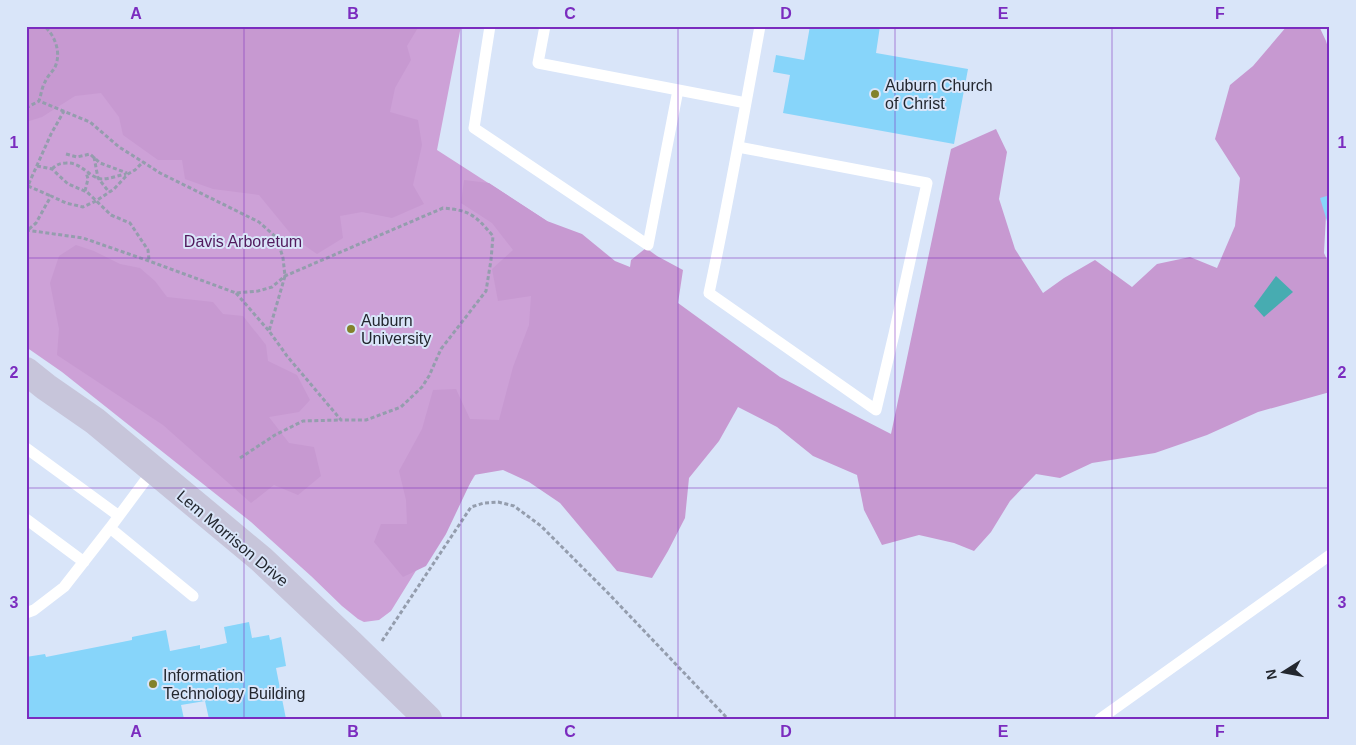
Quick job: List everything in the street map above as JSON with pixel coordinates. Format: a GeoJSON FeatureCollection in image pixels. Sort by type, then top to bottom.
{"type":"FeatureCollection","features":[{"type":"Feature","properties":{"kind":"street","name":"Lem Morrison Drive"},"geometry":{"type":"LineString","coordinates":[[26,371],[95,421],[261,559],[428,719]]}},
{"type":"Feature","properties":{"kind":"lane"},"geometry":{"type":"LineString","coordinates":[[490,26],[474,128],[648,245],[678,90]]}},
{"type":"Feature","properties":{"kind":"lane"},"geometry":{"type":"LineString","coordinates":[[545,26],[538,63],[746,103]]}},
{"type":"Feature","properties":{"kind":"lane"},"geometry":{"type":"LineString","coordinates":[[738,147],[927,183],[876,410],[709,293],[760,26]]}},
{"type":"Feature","properties":{"kind":"lane"},"geometry":{"type":"LineString","coordinates":[[26,448],[120,516]]}},
{"type":"Feature","properties":{"kind":"lane"},"geometry":{"type":"LineString","coordinates":[[29,609],[64,587],[120,516],[153,470]]}},
{"type":"Feature","properties":{"kind":"lane"},"geometry":{"type":"LineString","coordinates":[[26,519],[84,562]]}},
{"type":"Feature","properties":{"kind":"lane"},"geometry":{"type":"LineString","coordinates":[[110,528],[193,596]]}},
{"type":"Feature","properties":{"kind":"lane"},"geometry":{"type":"LineString","coordinates":[[1100,719],[1330,555]]}},
{"type":"Feature","properties":{"kind":"path"},"geometry":{"type":"LineString","coordinates":[[26,108],[39,101],[45,81],[55,68],[59,58],[56,43],[44,26]]}},
{"type":"Feature","properties":{"kind":"path"},"geometry":{"type":"LineString","coordinates":[[39,101],[90,122],[119,147],[160,173],[259,222],[277,238],[283,258],[285,276],[270,331]]}},
{"type":"Feature","properties":{"kind":"path"},"geometry":{"type":"LineString","coordinates":[[26,190],[51,134],[64,111]]}},
{"type":"Feature","properties":{"kind":"path"},"geometry":{"type":"LineString","coordinates":[[66,154],[77,157],[90,154],[100,163],[128,174]]}},
{"type":"Feature","properties":{"kind":"path"},"geometry":{"type":"LineString","coordinates":[[94,157],[98,178]]}},
{"type":"Feature","properties":{"kind":"path"},"geometry":{"type":"LineString","coordinates":[[28,186],[66,203],[83,206],[96,201],[114,189],[143,162]]}},
{"type":"Feature","properties":{"kind":"path"},"geometry":{"type":"LineString","coordinates":[[52,169],[56,164],[76,163],[98,178],[109,192]]}},
{"type":"Feature","properties":{"kind":"path"},"geometry":{"type":"LineString","coordinates":[[37,166],[52,169],[68,184],[85,191],[111,215],[130,223],[148,250],[149,261]]}},
{"type":"Feature","properties":{"kind":"path"},"geometry":{"type":"LineString","coordinates":[[85,191],[88,179],[86,171]]}},
{"type":"Feature","properties":{"kind":"path"},"geometry":{"type":"LineString","coordinates":[[98,178],[103,179],[128,174]]}},
{"type":"Feature","properties":{"kind":"path"},"geometry":{"type":"LineString","coordinates":[[27,229],[36,223],[51,196]]}},
{"type":"Feature","properties":{"kind":"path"},"geometry":{"type":"LineString","coordinates":[[27,229],[83,238],[236,293],[258,291],[272,287],[285,276],[443,208],[459,209],[478,218],[494,236],[486,291],[441,348],[422,387],[401,407],[366,420],[303,421],[275,435],[240,458]]}},
{"type":"Feature","properties":{"kind":"path"},"geometry":{"type":"LineString","coordinates":[[26,224],[27,229]]}},
{"type":"Feature","properties":{"kind":"path"},"geometry":{"type":"LineString","coordinates":[[236,293],[270,331],[287,356],[341,420]]}},
{"type":"Feature","properties":{"kind":"path"},"geometry":{"type":"LineString","coordinates":[[369,661],[471,507],[484,503],[498,502],[514,506],[541,526],[728,719]]}},
{"type":"Feature","properties":{"kind":"green space","name":"Davis Arboretum"},"geometry":{"type":"Polygon","coordinates":[[[26,26],[461,26],[437,150],[547,221],[597,278],[391,611],[379,620],[364,622],[358,619],[251,522],[62,372],[26,347],[26,26]]]}},
{"type":"Feature","properties":{"kind":"shaded area"},"geometry":{"type":"Polygon","coordinates":[[[26,26],[419,26],[407,46],[411,60],[395,88],[390,112],[418,120],[422,145],[413,185],[424,204],[392,218],[362,212],[340,216],[343,238],[317,254],[295,239],[259,195],[213,189],[185,179],[182,160],[158,160],[123,135],[119,117],[101,93],[75,96],[42,117],[26,122],[26,26]]]}},
{"type":"Feature","properties":{"kind":"shaded area"},"geometry":{"type":"Polygon","coordinates":[[[1287,26],[1319,26],[1330,54],[1330,118],[1328,123],[1330,124],[1330,190],[1327,196],[1324,253],[1330,266],[1330,392],[1258,412],[1207,435],[1155,453],[1092,463],[1060,478],[1036,474],[1010,501],[991,532],[974,551],[954,543],[919,535],[882,545],[864,510],[857,475],[813,456],[777,427],[738,407],[719,441],[689,478],[685,518],[652,578],[617,571],[560,503],[529,482],[503,470],[474,475],[446,534],[426,566],[403,577],[374,542],[381,524],[407,524],[406,500],[399,471],[422,429],[433,390],[456,389],[470,419],[499,420],[513,367],[529,325],[531,296],[498,301],[492,269],[513,250],[492,223],[461,203],[464,180],[489,183],[547,221],[582,234],[615,261],[630,267],[631,260],[646,248],[683,270],[678,303],[780,377],[891,434],[951,149],[996,129],[1007,152],[999,199],[1015,249],[1043,293],[1095,260],[1132,287],[1157,264],[1190,257],[1217,268],[1235,226],[1240,178],[1215,139],[1230,85],[1253,66],[1287,26]]]}},
{"type":"Feature","properties":{"kind":"shaded area"},"geometry":{"type":"Polygon","coordinates":[[[76,245],[94,251],[120,264],[140,268],[155,281],[167,297],[213,302],[223,314],[243,316],[266,345],[268,361],[297,375],[310,400],[299,412],[269,417],[289,443],[314,447],[321,476],[298,495],[274,485],[251,503],[163,425],[57,355],[59,329],[50,283],[59,256],[76,245]]]}},
{"type":"Feature","properties":{"kind":"shaded area"},"geometry":{"type":"Polygon","coordinates":[[[1276,276],[1293,292],[1264,317],[1254,306],[1276,276]]]}},
{"type":"Feature","properties":{"kind":"building","name":"Auburn Church of Christ"},"geometry":{"type":"Polygon","coordinates":[[[810,26],[880,26],[876,53],[968,69],[954,144],[783,113],[790,75],[773,72],[776,55],[804,60],[810,26]]]}},
{"type":"Feature","properties":{"kind":"building"},"geometry":{"type":"Polygon","coordinates":[[[1330,195],[1330,228],[1329,228],[1320,198],[1330,195]]]}},
{"type":"Feature","properties":{"kind":"building","name":"Information Technology Building"},"geometry":{"type":"Polygon","coordinates":[[[249,622],[252,638],[269,635],[270,640],[281,637],[286,666],[276,668],[286,719],[209,719],[205,701],[181,705],[184,719],[26,719],[26,657],[45,654],[46,657],[132,640],[132,637],[166,630],[170,651],[200,645],[200,649],[227,643],[224,627],[249,622]]]}},
{"type":"Feature","properties":{"kind":"place","name":"Auburn Church of Christ"},"geometry":{"type":"Point","coordinates":[875,94]}},
{"type":"Feature","properties":{"kind":"place","name":"Auburn University"},"geometry":{"type":"Point","coordinates":[351,329]}},
{"type":"Feature","properties":{"kind":"place","name":"Information Technology Building"},"geometry":{"type":"Point","coordinates":[153,684]}}]}
